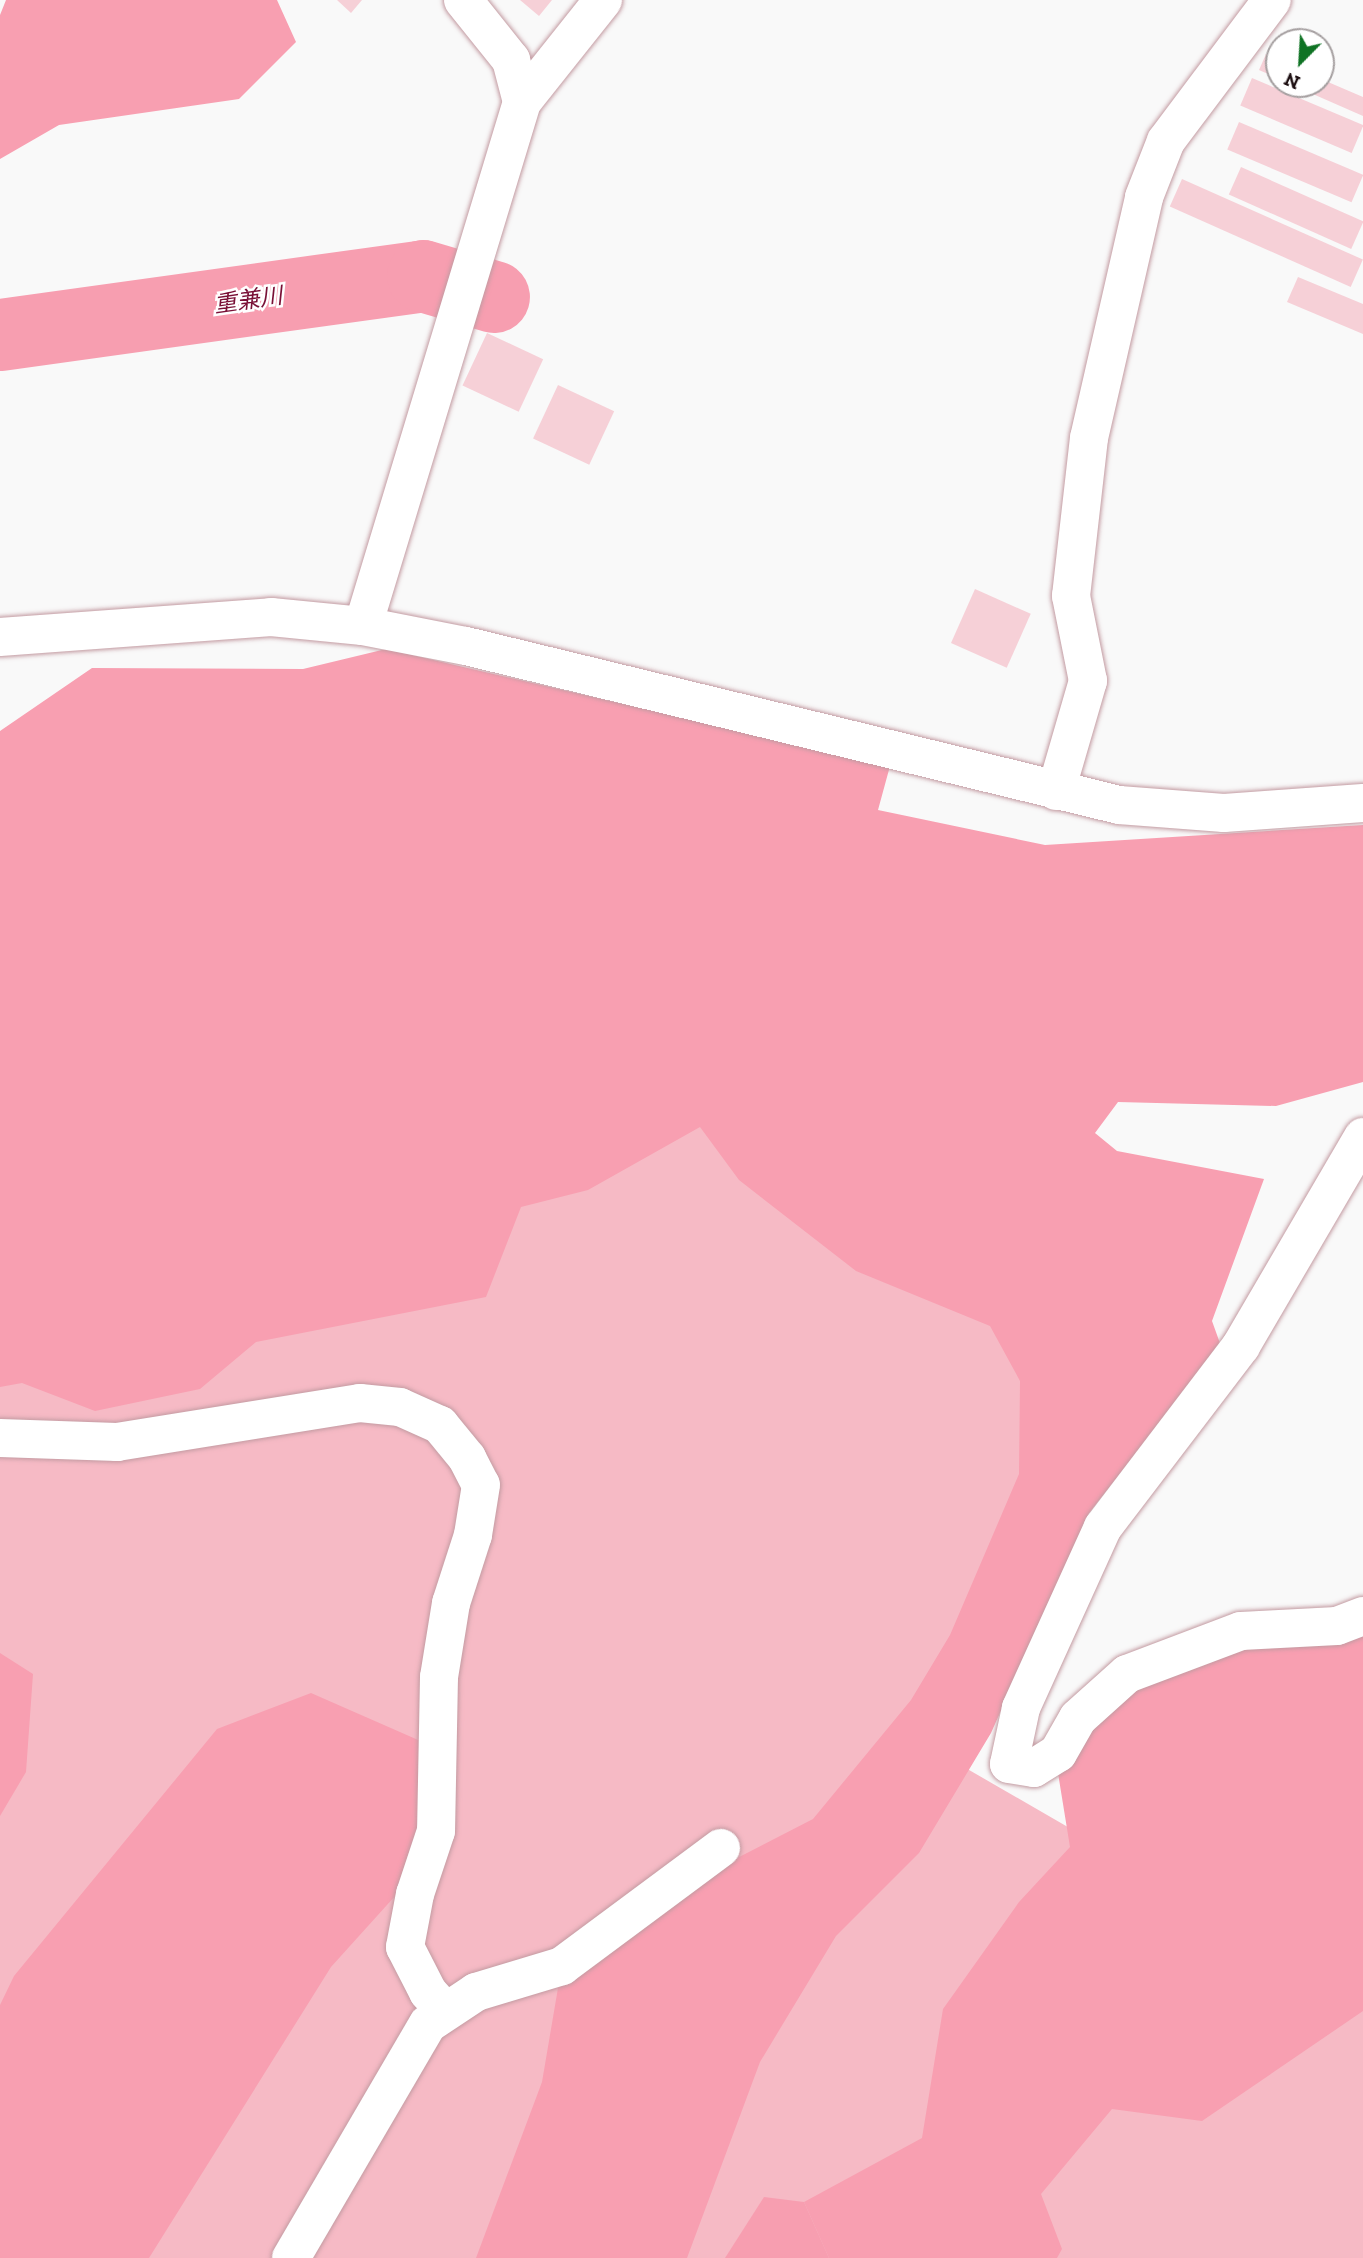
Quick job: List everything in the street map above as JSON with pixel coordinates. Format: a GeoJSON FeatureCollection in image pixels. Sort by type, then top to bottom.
{"type":"FeatureCollection","features":[{"type":"Feature","properties":{"kind":"street"},"geometry":{"type":"LineString","coordinates":[[463,0],[511,60],[522,102]]}},
{"type":"Feature","properties":{"kind":"street"},"geometry":{"type":"LineString","coordinates":[[363,626],[522,102],[603,0]]}},
{"type":"Feature","properties":{"kind":"street"},"geometry":{"type":"LineString","coordinates":[[1056,791],[1088,681],[1071,596],[1089,438],[1144,197],[1166,141],[1272,0]]}},
{"type":"Feature","properties":{"kind":"street"},"geometry":{"type":"LineString","coordinates":[[0,637],[271,617],[363,626],[466,646],[1119,805],[1224,813],[1363,803]]}},
{"type":"Feature","properties":{"kind":"street"},"geometry":{"type":"LineString","coordinates":[[1363,1136],[1241,1346],[1103,1527],[1021,1708],[1009,1765],[1034,1768],[1058,1754],[1079,1718],[1127,1675],[1241,1631],[1337,1626],[1363,1616]]}},
{"type":"Feature","properties":{"kind":"street"},"geometry":{"type":"LineString","coordinates":[[0,1438],[117,1442],[360,1403],[400,1407],[440,1425],[467,1458],[481,1485],[473,1535],[451,1603],[439,1677],[436,1831],[415,1894],[405,1947],[428,1992],[445,2011]]}},
{"type":"Feature","properties":{"kind":"street"},"geometry":{"type":"LineString","coordinates":[[291,2258],[428,2024],[476,1992],[562,1966],[721,1848]]}},
{"type":"Feature","properties":{"kind":"shaded area"},"geometry":{"type":"Polygon","coordinates":[[[6,0],[277,0],[296,42],[239,99],[59,125],[0,159],[0,15],[6,0]]]}},
{"type":"Feature","properties":{"kind":"shaded area"},"geometry":{"type":"Polygon","coordinates":[[[386,649],[890,766],[878,810],[1045,845],[1363,825],[1363,1082],[1276,1106],[1118,1102],[1095,1133],[1117,1151],[1264,1179],[1212,1321],[1221,1346],[1089,1513],[991,1733],[919,1853],[836,1936],[760,2062],[687,2258],[476,2258],[542,2082],[558,1988],[712,1871],[813,1819],[911,1700],[950,1635],[1019,1474],[1020,1381],[990,1326],[856,1271],[739,1180],[700,1127],[588,1190],[521,1207],[486,1297],[256,1342],[200,1389],[95,1411],[22,1383],[0,1387],[0,731],[92,668],[303,669],[386,649]]]}},
{"type":"Feature","properties":{"kind":"shaded area"},"geometry":{"type":"Polygon","coordinates":[[[707,1082],[1032,1311],[1062,1424],[938,1752],[1289,1955],[1363,1921],[1363,2258],[0,2258],[0,1370],[707,1082]]]}},
{"type":"Feature","properties":{"kind":"shaded area"},"geometry":{"type":"Polygon","coordinates":[[[1363,1621],[1363,2011],[1202,2121],[1112,2109],[1041,2194],[1062,2249],[1057,2258],[829,2258],[804,2202],[922,2138],[943,2009],[1019,1902],[1070,1847],[1057,1767],[1127,1678],[1363,1621]]]}},
{"type":"Feature","properties":{"kind":"shaded area"},"geometry":{"type":"Polygon","coordinates":[[[0,1653],[33,1674],[26,1772],[0,1816],[0,1653]]]}},
{"type":"Feature","properties":{"kind":"shaded area"},"geometry":{"type":"Polygon","coordinates":[[[311,1693],[425,1743],[421,1825],[396,1895],[331,1967],[149,2258],[0,2258],[0,2005],[14,1976],[217,1729],[311,1693]]]}},
{"type":"Feature","properties":{"kind":"shaded area"},"geometry":{"type":"Polygon","coordinates":[[[764,2197],[804,2202],[829,2258],[725,2258],[764,2197]]]}},
{"type":"Feature","properties":{"kind":"building"},"geometry":{"type":"Polygon","coordinates":[[[337,0],[362,0],[351,13],[337,0]]]}},
{"type":"Feature","properties":{"kind":"building"},"geometry":{"type":"Polygon","coordinates":[[[520,0],[552,0],[539,16],[520,0]]]}},
{"type":"Feature","properties":{"kind":"building"},"geometry":{"type":"Polygon","coordinates":[[[1265,56],[1265,73],[1259,70],[1265,56]]]}},
{"type":"Feature","properties":{"kind":"building"},"geometry":{"type":"Polygon","coordinates":[[[1252,78],[1265,84],[1265,98],[1299,98],[1363,126],[1352,153],[1240,106],[1252,78]]]}},
{"type":"Feature","properties":{"kind":"building"},"geometry":{"type":"Polygon","coordinates":[[[1335,85],[1363,97],[1363,116],[1322,98],[1335,98],[1335,85]]]}},
{"type":"Feature","properties":{"kind":"building"},"geometry":{"type":"Polygon","coordinates":[[[1239,122],[1363,175],[1352,202],[1227,150],[1239,122]]]}},
{"type":"Feature","properties":{"kind":"building"},"geometry":{"type":"Polygon","coordinates":[[[1241,167],[1363,221],[1351,249],[1229,194],[1241,167]]]}},
{"type":"Feature","properties":{"kind":"building"},"geometry":{"type":"Polygon","coordinates":[[[1182,179],[1363,260],[1351,287],[1170,206],[1182,179]]]}},
{"type":"Feature","properties":{"kind":"building"},"geometry":{"type":"Polygon","coordinates":[[[1298,277],[1363,304],[1363,334],[1287,302],[1298,277]]]}},
{"type":"Feature","properties":{"kind":"building"},"geometry":{"type":"Polygon","coordinates":[[[487,333],[543,359],[519,412],[462,386],[487,333]]]}},
{"type":"Feature","properties":{"kind":"building"},"geometry":{"type":"Polygon","coordinates":[[[558,385],[614,411],[589,465],[533,438],[558,385]]]}},
{"type":"Feature","properties":{"kind":"building"},"geometry":{"type":"Polygon","coordinates":[[[975,589],[1031,614],[1007,668],[951,643],[975,589]]]}},
{"type":"Feature","properties":{"kind":"waterway","name":"重兼川"},"geometry":{"type":"LineString","coordinates":[[0,335],[423,276],[494,297]]}}]}
